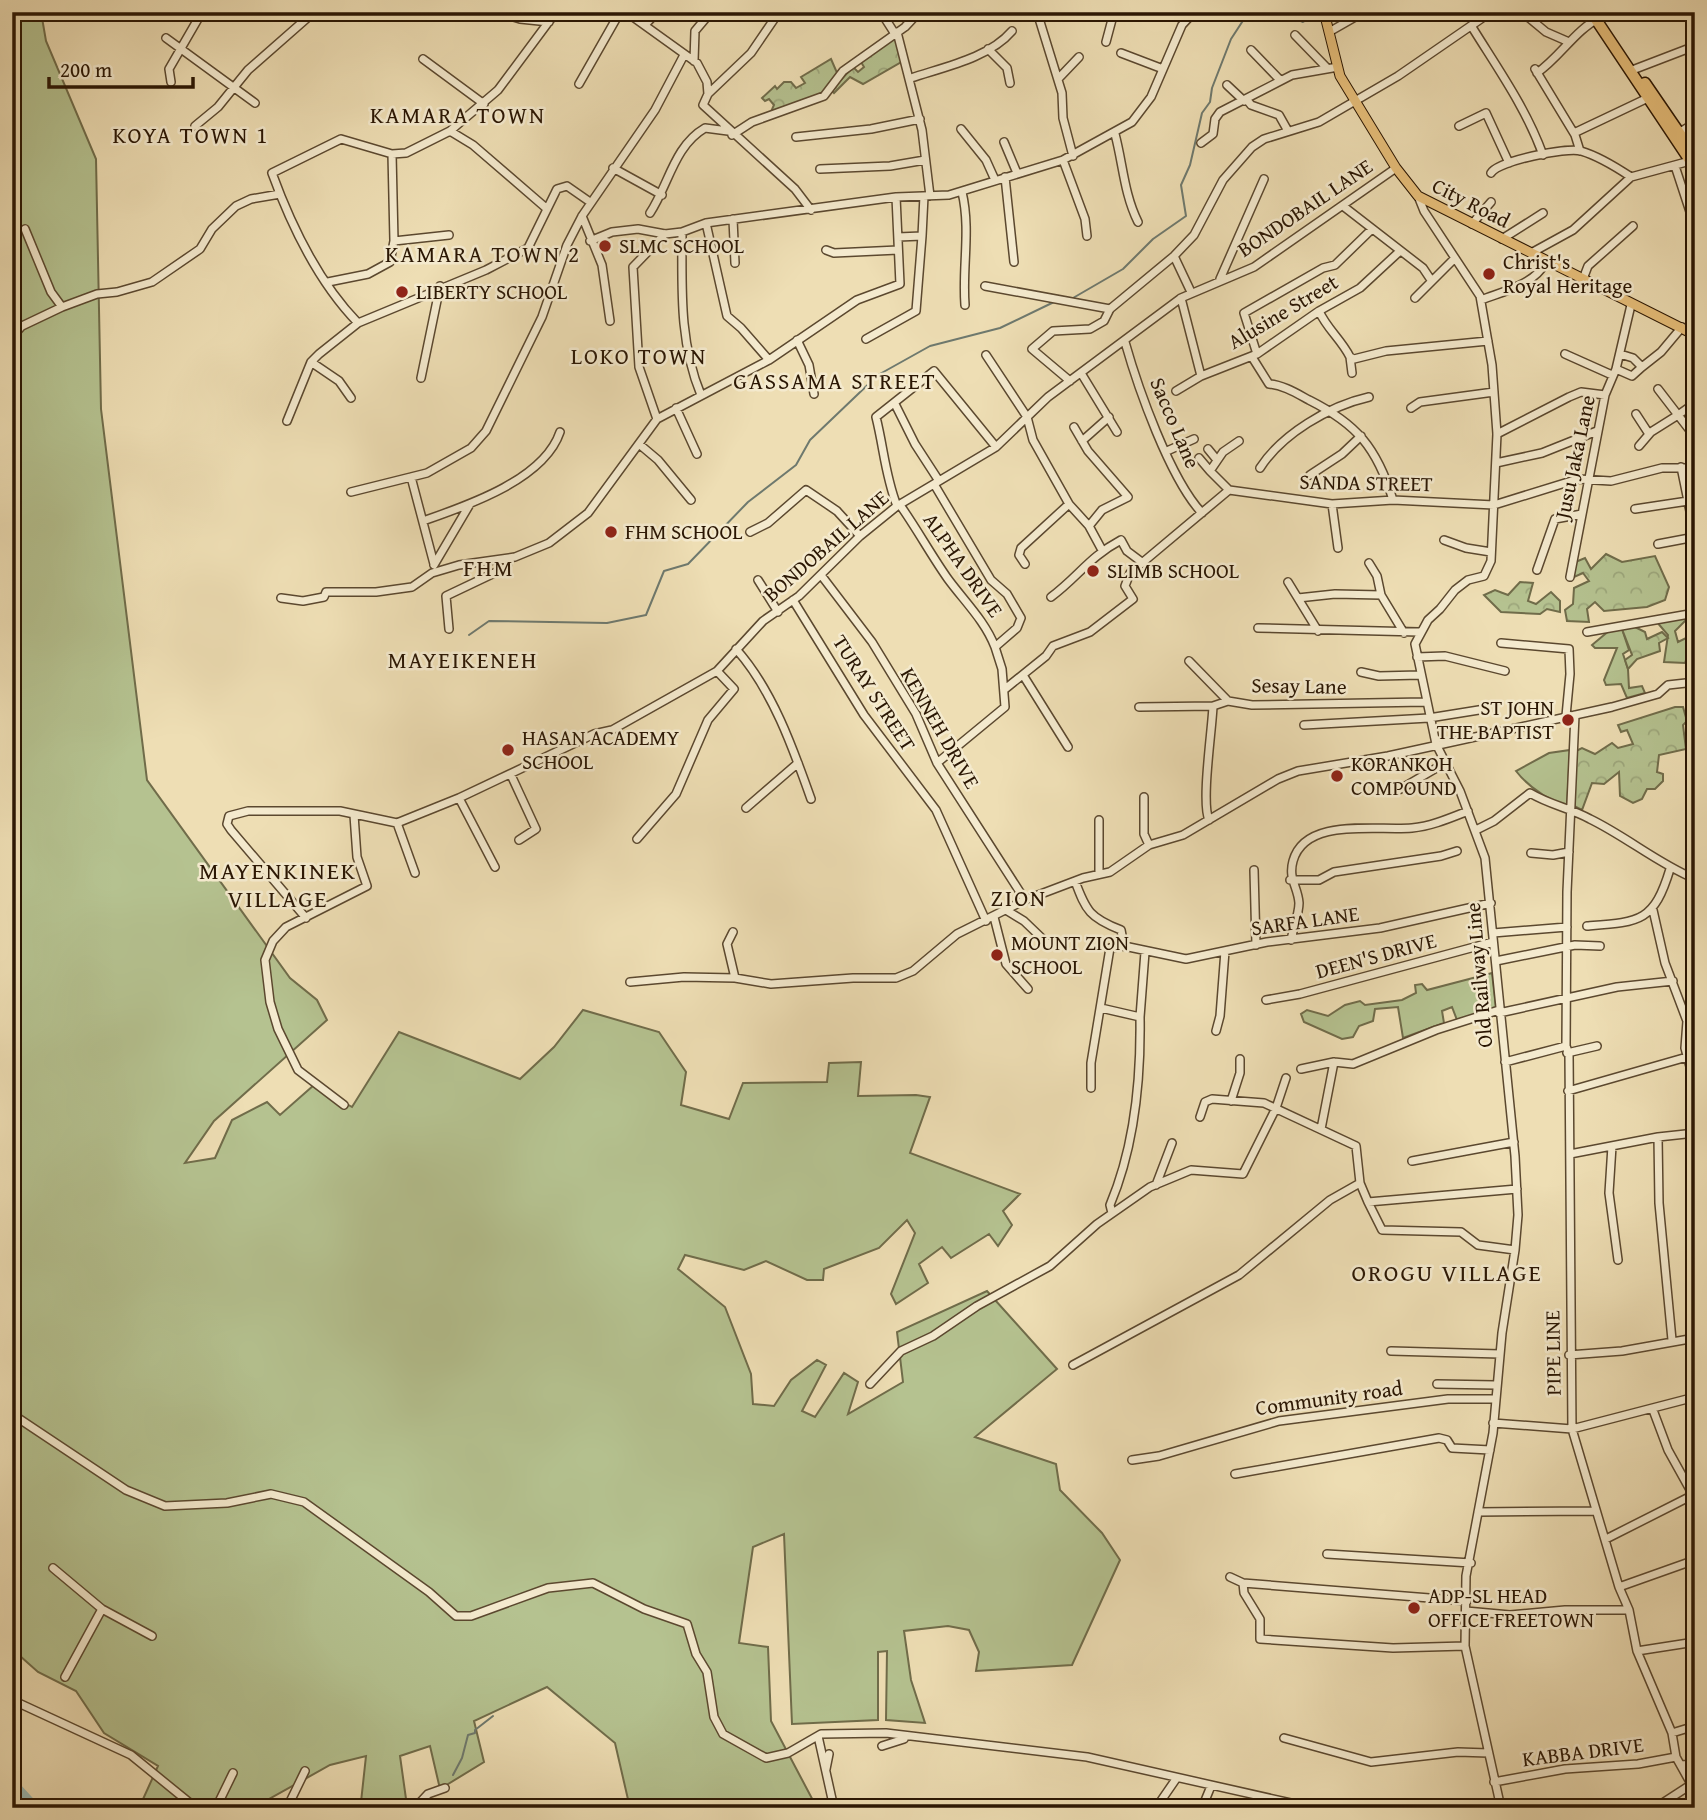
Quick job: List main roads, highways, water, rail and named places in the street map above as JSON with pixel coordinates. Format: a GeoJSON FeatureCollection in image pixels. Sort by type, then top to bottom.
{"type":"FeatureCollection","features":[{"type":"Feature","properties":{"kind":"highway"},"geometry":{"type":"LineString","coordinates":[[1596,15],[1635,69],[1651,97],[1680,132],[1693,162]]}},
{"type":"Feature","properties":{"kind":"highway"},"geometry":{"type":"LineString","coordinates":[[1596,15],[1693,162]]}},
{"type":"Feature","properties":{"kind":"main road","name":"City Road"},"geometry":{"type":"LineString","coordinates":[[1324,12],[1338,67],[1353,101],[1396,168],[1418,196],[1533,252],[1548,265],[1583,279],[1695,335]]}},
{"type":"Feature","properties":{"kind":"waterway"},"geometry":{"type":"LineString","coordinates":[[1073,298],[1123,269],[1153,239],[1186,216],[1181,185],[1190,165],[1202,113],[1210,102],[1212,88],[1231,39],[1246,16],[1254,12]]}},
{"type":"Feature","properties":{"kind":"waterway"},"geometry":{"type":"LineString","coordinates":[[1282,12],[1303,22],[1321,12]]}},
{"type":"Feature","properties":{"kind":"waterway"},"geometry":{"type":"LineString","coordinates":[[469,635],[489,621],[607,623],[646,615],[664,571],[688,564],[748,502],[796,465],[810,440],[878,375],[930,346],[1000,328],[1054,302]]}},
{"type":"Feature","properties":{"kind":"waterway"},"geometry":{"type":"LineString","coordinates":[[453,1775],[462,1758],[468,1735],[475,1733],[475,1730],[493,1716]]}},
{"type":"Feature","properties":{"kind":"waterway"},"geometry":{"type":"LineString","coordinates":[[12,1782],[36,1808]]}},
{"type":"Feature","properties":{"kind":"place","name":"SLMC SCHOOL"},"geometry":{"type":"Point","coordinates":[605,246]}},
{"type":"Feature","properties":{"kind":"place","name":"Christ's Royal Heritage"},"geometry":{"type":"Point","coordinates":[1489,274]}},
{"type":"Feature","properties":{"kind":"place","name":"LIBERTY SCHOOL"},"geometry":{"type":"Point","coordinates":[402,292]}},
{"type":"Feature","properties":{"kind":"place","name":"FHM SCHOOL"},"geometry":{"type":"Point","coordinates":[611,532]}},
{"type":"Feature","properties":{"kind":"place","name":"SLIMB SCHOOL"},"geometry":{"type":"Point","coordinates":[1093,571]}},
{"type":"Feature","properties":{"kind":"place","name":"ST JOHN THE BAPTIST"},"geometry":{"type":"Point","coordinates":[1568,720]}},
{"type":"Feature","properties":{"kind":"place","name":"HASAN ACADEMY SCHOOL"},"geometry":{"type":"Point","coordinates":[508,750]}},
{"type":"Feature","properties":{"kind":"place","name":"KORANKOH COMPOUND"},"geometry":{"type":"Point","coordinates":[1337,776]}},
{"type":"Feature","properties":{"kind":"place","name":"MOUNT ZION SCHOOL"},"geometry":{"type":"Point","coordinates":[997,955]}},
{"type":"Feature","properties":{"kind":"place","name":"ADP-SL HEAD OFFICE FREETOWN"},"geometry":{"type":"Point","coordinates":[1414,1608]}},
{"type":"Feature","properties":{"kind":"district","name":"KAMARA TOWN"},"geometry":{"type":"Point","coordinates":[458,115]}},
{"type":"Feature","properties":{"kind":"district","name":"KOYA TOWN 1"},"geometry":{"type":"Point","coordinates":[191,135]}},
{"type":"Feature","properties":{"kind":"district","name":"KAMARA TOWN 2"},"geometry":{"type":"Point","coordinates":[483,254]}},
{"type":"Feature","properties":{"kind":"district","name":"LOKO TOWN"},"geometry":{"type":"Point","coordinates":[639,356]}},
{"type":"Feature","properties":{"kind":"district","name":"GASSAMA STREET"},"geometry":{"type":"Point","coordinates":[835,381]}},
{"type":"Feature","properties":{"kind":"district","name":"FHM"},"geometry":{"type":"Point","coordinates":[489,568]}},
{"type":"Feature","properties":{"kind":"district","name":"MAYEIKENEH"},"geometry":{"type":"Point","coordinates":[463,660]}},
{"type":"Feature","properties":{"kind":"district","name":"MAYENKINEK VILLAGE"},"geometry":{"type":"Point","coordinates":[278,885]}},
{"type":"Feature","properties":{"kind":"district","name":"ZION"},"geometry":{"type":"Point","coordinates":[1019,898]}},
{"type":"Feature","properties":{"kind":"district","name":"OROGU VILLAGE"},"geometry":{"type":"Point","coordinates":[1447,1273]}}]}
